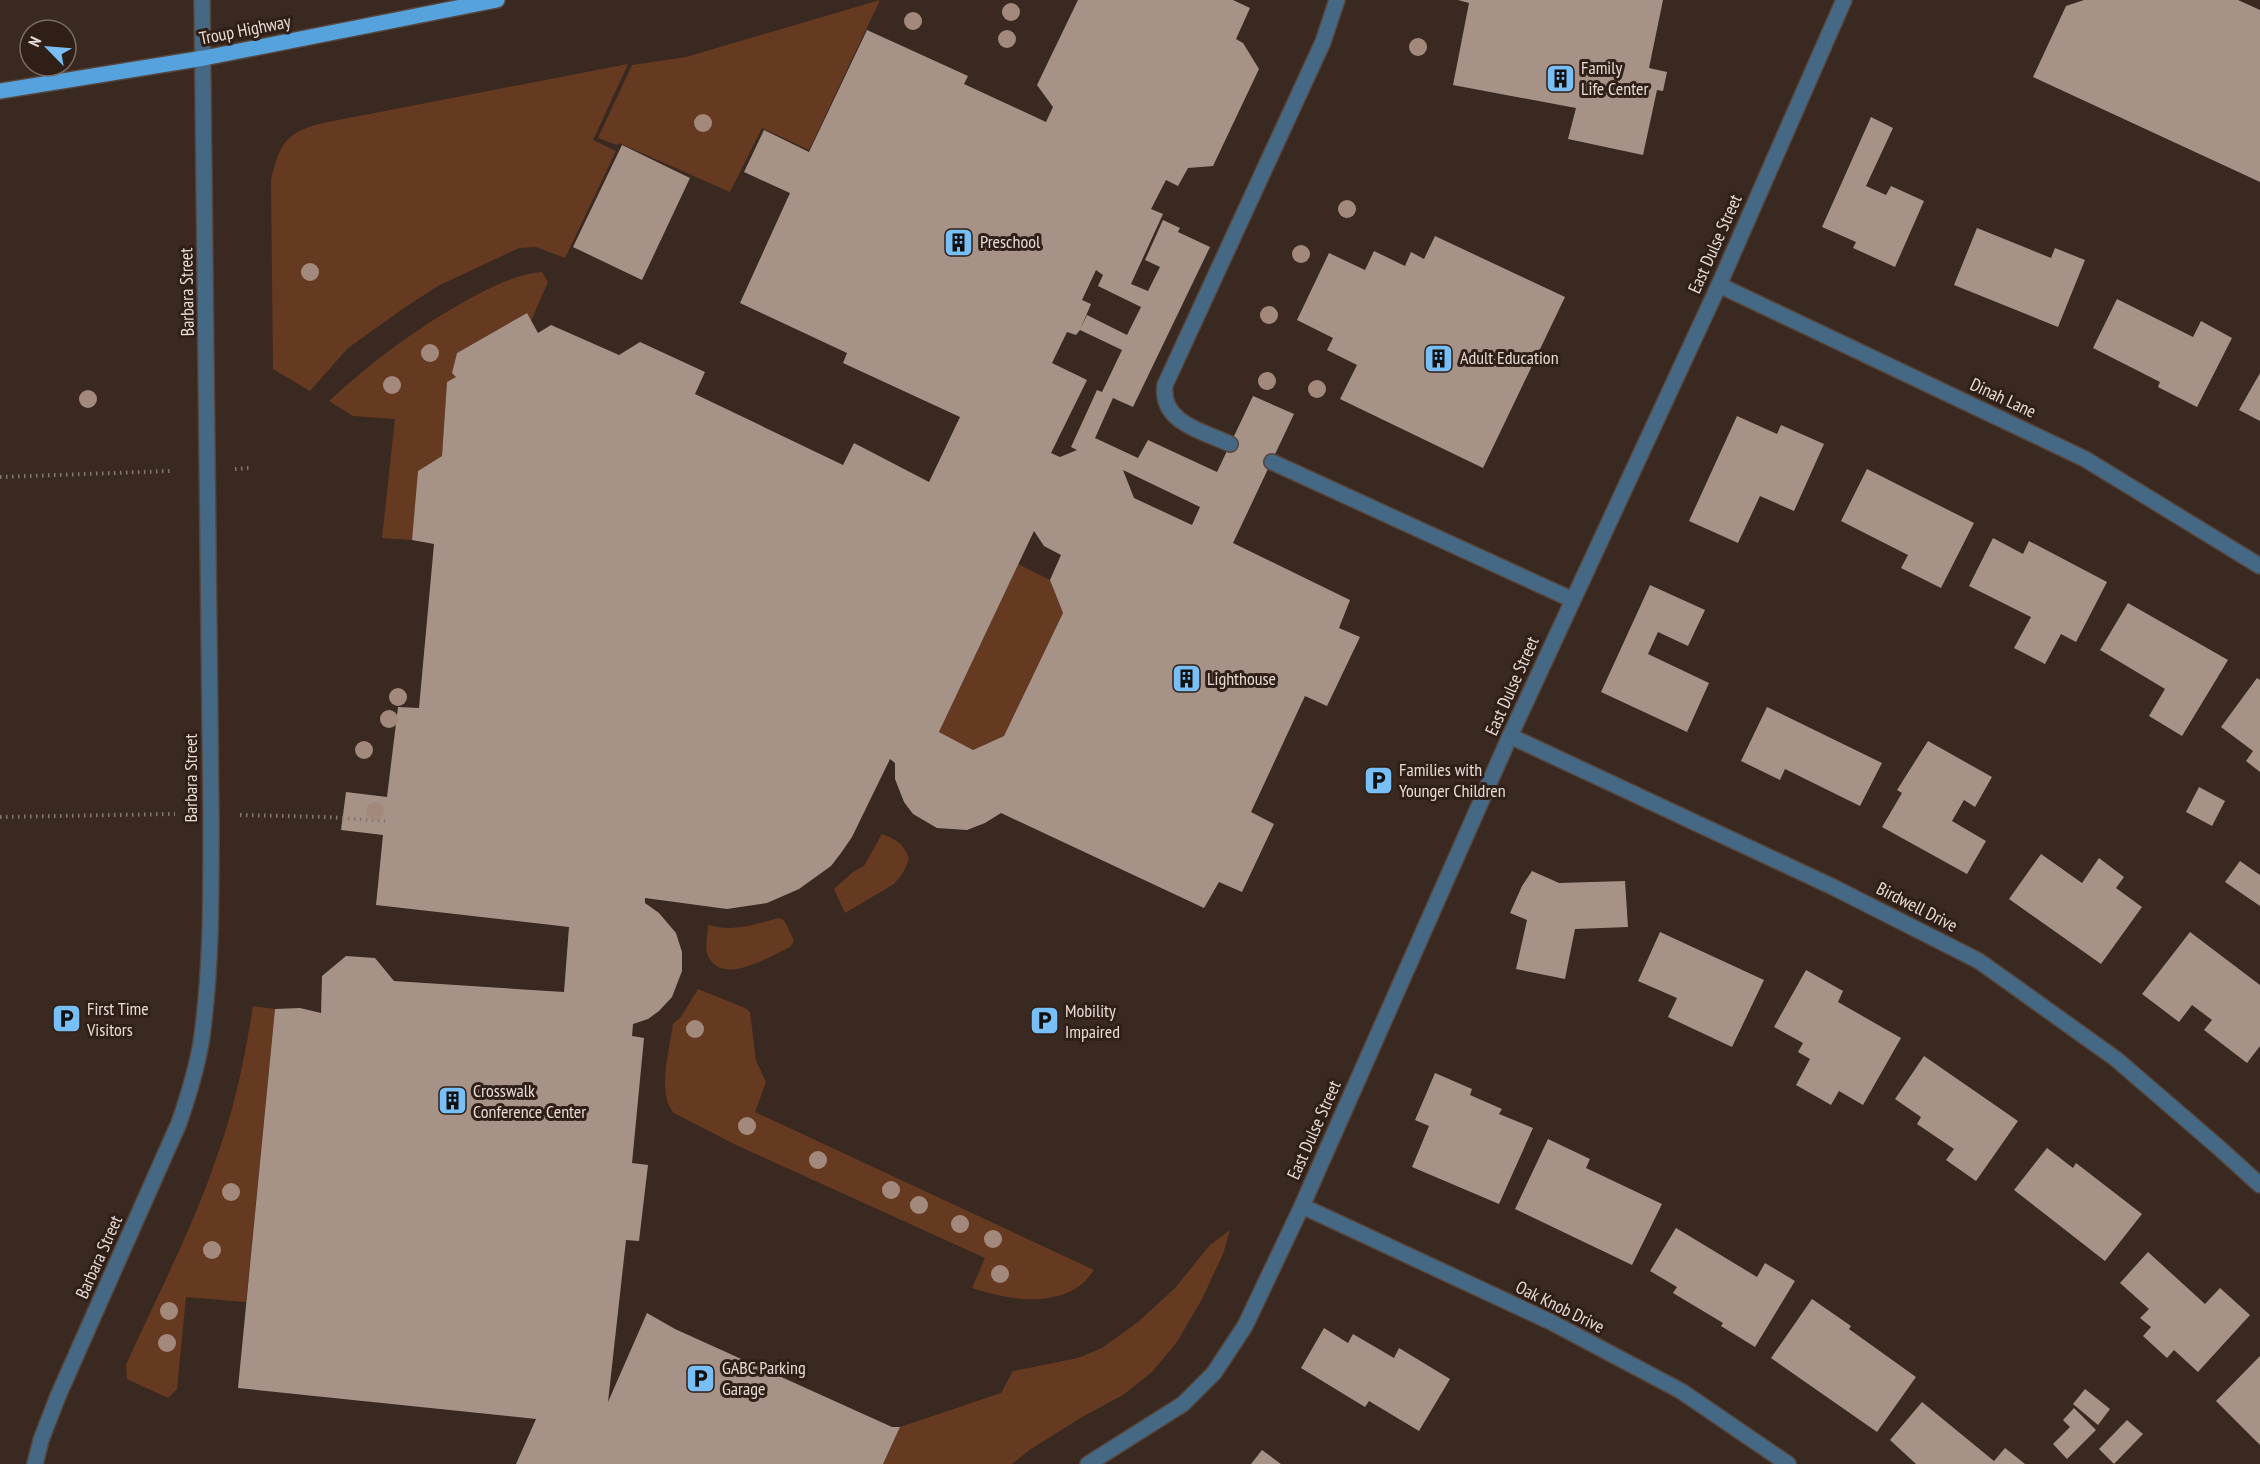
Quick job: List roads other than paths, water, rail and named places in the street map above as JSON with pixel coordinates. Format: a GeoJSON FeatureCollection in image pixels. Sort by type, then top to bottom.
{"type":"FeatureCollection","features":[{"type":"Feature","properties":{"kind":"main road","name":"Troup Highway"},"geometry":{"type":"LineString","coordinates":[[0,91],[204,58],[496,0]]}},
{"type":"Feature","properties":{"kind":"street","name":"Barbara Street"},"geometry":{"type":"LineString","coordinates":[[35,1464],[41,1440],[58,1396],[179,1123],[201,1044],[210,939],[211,814],[202,0]]}},
{"type":"Feature","properties":{"kind":"street"},"geometry":{"type":"LineString","coordinates":[[1230,444],[1185,424],[1173,414],[1167,408],[1164,400],[1165,386],[1318,52],[1337,0]]}},
{"type":"Feature","properties":{"kind":"street","name":"East Dulse Street"},"geometry":{"type":"LineString","coordinates":[[1088,1464],[1183,1404],[1214,1372],[1245,1326],[1302,1206],[1510,736],[1719,285],[1844,0]]}},
{"type":"Feature","properties":{"kind":"street","name":"Dinah Lane"},"geometry":{"type":"LineString","coordinates":[[1719,285],[2085,459],[2260,566]]}},
{"type":"Feature","properties":{"kind":"street"},"geometry":{"type":"LineString","coordinates":[[1272,462],[1573,600]]}},
{"type":"Feature","properties":{"kind":"street","name":"Birdwell Drive"},"geometry":{"type":"LineString","coordinates":[[1510,736],[1833,887],[1979,961],[2116,1059],[2260,1185]]}},
{"type":"Feature","properties":{"kind":"street","name":"Oak Knob Drive"},"geometry":{"type":"LineString","coordinates":[[1302,1206],[1551,1322],[1682,1391],[1788,1464]]}},
{"type":"Feature","properties":{"kind":"place","name":"Family Life Center"},"geometry":{"type":"Point","coordinates":[1560,78]}},
{"type":"Feature","properties":{"kind":"place","name":"Preschool"},"geometry":{"type":"Point","coordinates":[959,242]}},
{"type":"Feature","properties":{"kind":"place","name":"Adult Education"},"geometry":{"type":"Point","coordinates":[1439,358]}},
{"type":"Feature","properties":{"kind":"place","name":"Lighthouse"},"geometry":{"type":"Point","coordinates":[1186,679]}},
{"type":"Feature","properties":{"kind":"place","name":"Families with Younger Children"},"geometry":{"type":"Point","coordinates":[1378,780]}},
{"type":"Feature","properties":{"kind":"place","name":"First Time Visitors"},"geometry":{"type":"Point","coordinates":[66,1019]}},
{"type":"Feature","properties":{"kind":"place","name":"Mobility Impaired"},"geometry":{"type":"Point","coordinates":[1044,1021]}},
{"type":"Feature","properties":{"kind":"place","name":"Crosswalk Conference Center"},"geometry":{"type":"Point","coordinates":[452,1101]}},
{"type":"Feature","properties":{"kind":"place","name":"GABC Parking Garage"},"geometry":{"type":"Point","coordinates":[701,1378]}}]}
